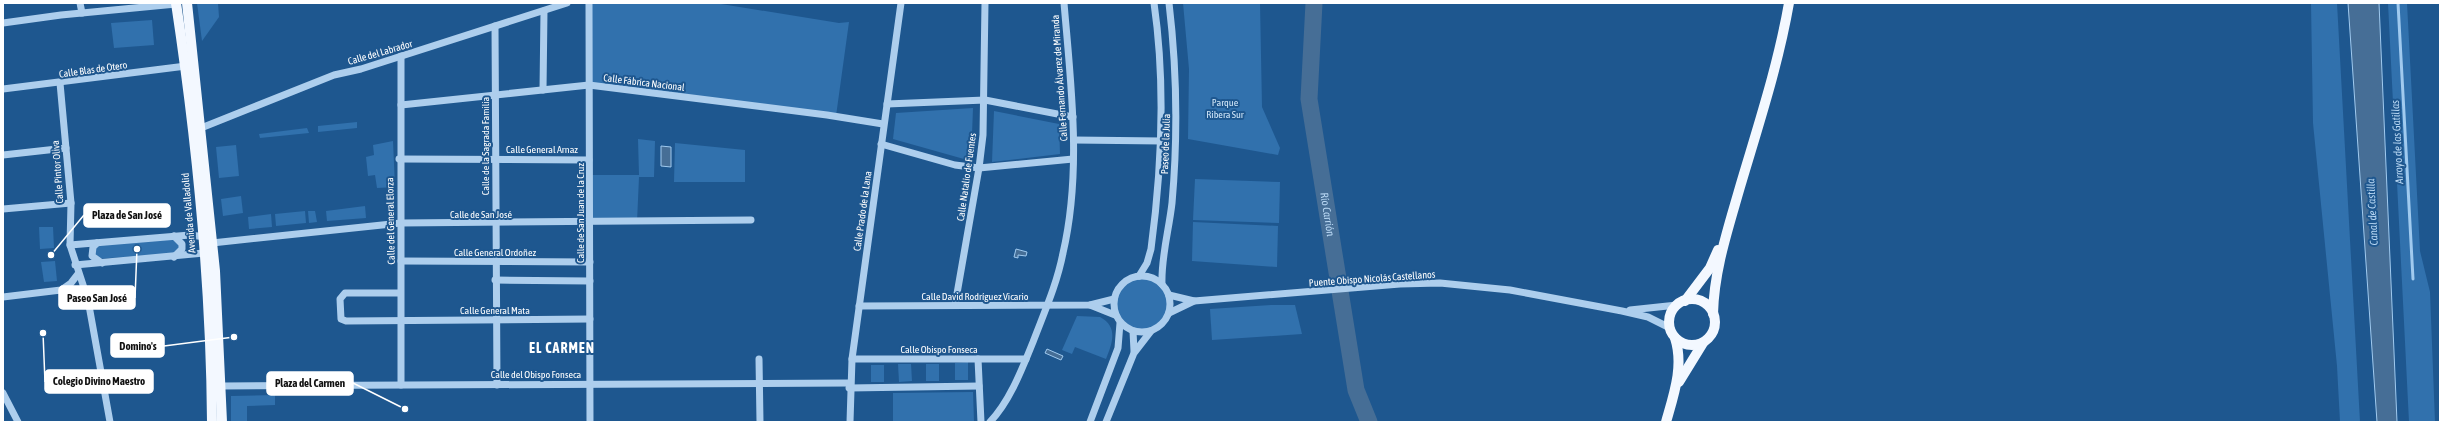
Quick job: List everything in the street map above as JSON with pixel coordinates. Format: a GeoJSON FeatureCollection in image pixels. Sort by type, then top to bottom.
{"type":"FeatureCollection","features":[{"type":"Feature","properties":{"kind":"main road","name":"Avenida de Valladolid"},"geometry":{"type":"LineString","coordinates":[[187,3],[212,242],[222,386],[222,422]]}},
{"type":"Feature","properties":{"kind":"main road"},"geometry":{"type":"LineString","coordinates":[[1675,390],[1703,343],[1711,336],[1714,329],[1714,292],[1725,236],[1782,41],[1789,3]]}},
{"type":"Feature","properties":{"kind":"main road","name":"Avenida de Valladolid"},"geometry":{"type":"LineString","coordinates":[[176,4],[186,66],[204,235],[212,422]]}},
{"type":"Feature","properties":{"kind":"main road"},"geometry":{"type":"LineString","coordinates":[[1666,422],[1675,390],[1679,361],[1675,338],[1670,328],[1670,316],[1710,268],[1725,236]]}},
{"type":"Feature","properties":{"kind":"main road"},"geometry":{"type":"LineString","coordinates":[[1681,303],[1699,300],[1710,308],[1714,314]]}},
{"type":"Feature","properties":{"kind":"main road"},"geometry":{"type":"LineString","coordinates":[[1675,338],[1688,345],[1703,343]]}},
{"type":"Feature","properties":{"kind":"street"},"geometry":{"type":"LineString","coordinates":[[80,3],[82,13]]}},
{"type":"Feature","properties":{"kind":"street","name":"Calle del Labrador"},"geometry":{"type":"LineString","coordinates":[[201,128],[334,75],[401,56],[567,3]]}},
{"type":"Feature","properties":{"kind":"street","name":"Calle de San Juan de la Cruz"},"geometry":{"type":"LineString","coordinates":[[589,3],[590,422]]}},
{"type":"Feature","properties":{"kind":"street","name":"Calle Prado de la Lana"},"geometry":{"type":"LineString","coordinates":[[850,422],[852,359],[883,124],[901,3]]}},
{"type":"Feature","properties":{"kind":"street","name":"Calle Natalio de Fuentes"},"geometry":{"type":"LineString","coordinates":[[955,305],[980,168],[985,100],[985,3]]}},
{"type":"Feature","properties":{"kind":"street","name":"Calle Fernando Álvarez de Miranda"},"geometry":{"type":"LineString","coordinates":[[990,422],[1005,400],[1026,359],[1047,306],[1063,254],[1071,206],[1074,140],[1064,3]]}},
{"type":"Feature","properties":{"kind":"street","name":"Paseo de la Julia"},"geometry":{"type":"LineString","coordinates":[[1139,276],[1147,263],[1151,249],[1162,141],[1161,64],[1154,3]]}},
{"type":"Feature","properties":{"kind":"street","name":"Paseo de la Julia"},"geometry":{"type":"LineString","coordinates":[[1162,284],[1162,267],[1172,204],[1176,127],[1175,63],[1169,3]]}},
{"type":"Feature","properties":{"kind":"street"},"geometry":{"type":"LineString","coordinates":[[3,23],[130,6],[176,4]]}},
{"type":"Feature","properties":{"kind":"street"},"geometry":{"type":"LineString","coordinates":[[543,90],[544,10]]}},
{"type":"Feature","properties":{"kind":"street","name":"Calle de la Sagrada Familia"},"geometry":{"type":"LineString","coordinates":[[495,26],[495,280],[497,385]]}},
{"type":"Feature","properties":{"kind":"street","name":"Calle del General Elorza"},"geometry":{"type":"LineString","coordinates":[[401,56],[399,159],[401,223],[401,385]]}},
{"type":"Feature","properties":{"kind":"street","name":"Calle Blas de Otero"},"geometry":{"type":"LineString","coordinates":[[3,89],[186,66]]}},
{"type":"Feature","properties":{"kind":"street","name":"Calle Pintor Oliva"},"geometry":{"type":"LineString","coordinates":[[60,83],[71,203],[69,223],[70,245],[75,265],[88,300],[110,422]]}},
{"type":"Feature","properties":{"kind":"street","name":"Calle Fábrica Nacional"},"geometry":{"type":"LineString","coordinates":[[401,104],[495,96],[589,85],[827,115],[883,124]]}},
{"type":"Feature","properties":{"kind":"street"},"geometry":{"type":"LineString","coordinates":[[887,104],[985,100],[1073,117]]}},
{"type":"Feature","properties":{"kind":"street"},"geometry":{"type":"LineString","coordinates":[[1074,140],[1162,141]]}},
{"type":"Feature","properties":{"kind":"street"},"geometry":{"type":"LineString","coordinates":[[881,144],[955,164],[980,168],[1073,159]]}},
{"type":"Feature","properties":{"kind":"street"},"geometry":{"type":"LineString","coordinates":[[3,154],[66,148]]}},
{"type":"Feature","properties":{"kind":"street","name":"Calle General Arnaz"},"geometry":{"type":"LineString","coordinates":[[399,159],[589,160]]}},
{"type":"Feature","properties":{"kind":"street"},"geometry":{"type":"LineString","coordinates":[[3,209],[71,203]]}},
{"type":"Feature","properties":{"kind":"street","name":"Calle de San José"},"geometry":{"type":"LineString","coordinates":[[212,242],[401,223],[495,224],[751,220]]}},
{"type":"Feature","properties":{"kind":"street"},"geometry":{"type":"LineString","coordinates":[[70,245],[174,236],[204,235],[212,242],[204,253],[174,257],[75,265]]}},
{"type":"Feature","properties":{"kind":"street"},"geometry":{"type":"LineString","coordinates":[[174,236],[182,244],[182,249],[174,257]]}},
{"type":"Feature","properties":{"kind":"street"},"geometry":{"type":"LineString","coordinates":[[97,243],[93,247],[92,256],[102,263]]}},
{"type":"Feature","properties":{"kind":"street","name":"Calle General Ordoñez"},"geometry":{"type":"LineString","coordinates":[[400,262],[590,262]]}},
{"type":"Feature","properties":{"kind":"street"},"geometry":{"type":"LineString","coordinates":[[3,297],[61,290],[71,283],[78,274]]}},
{"type":"Feature","properties":{"kind":"street"},"geometry":{"type":"LineString","coordinates":[[1139,276],[1152,277],[1162,284],[1169,295],[1171,304],[1169,313],[1160,326],[1151,331],[1140,333],[1133,331],[1120,323],[1115,315],[1114,299],[1123,283],[1139,276]]}},
{"type":"Feature","properties":{"kind":"street"},"geometry":{"type":"LineString","coordinates":[[495,280],[590,281]]}},
{"type":"Feature","properties":{"kind":"street","name":"Puente Obispo Nicolás Castellanos"},"geometry":{"type":"LineString","coordinates":[[1169,295],[1194,301],[1400,284],[1478,286],[1622,311],[1648,318],[1670,328]]}},
{"type":"Feature","properties":{"kind":"street","name":"Calle General Mata"},"geometry":{"type":"LineString","coordinates":[[400,293],[345,293],[340,299],[341,319],[346,321],[590,319]]}},
{"type":"Feature","properties":{"kind":"street","name":"Calle David Rodríguez Vicario"},"geometry":{"type":"LineString","coordinates":[[859,306],[1090,305],[1114,299]]}},
{"type":"Feature","properties":{"kind":"street","name":"Puente Obispo Nicolás Castellanos"},"geometry":{"type":"LineString","coordinates":[[1169,313],[1194,301]]}},
{"type":"Feature","properties":{"kind":"street","name":"Puente Obispo Nicolás Castellanos"},"geometry":{"type":"LineString","coordinates":[[1622,311],[1681,303]]}},
{"type":"Feature","properties":{"kind":"street","name":"Calle David Rodríguez Vicario"},"geometry":{"type":"LineString","coordinates":[[1090,305],[1115,315]]}},
{"type":"Feature","properties":{"kind":"street"},"geometry":{"type":"LineString","coordinates":[[1090,422],[1118,348],[1121,336],[1120,323]]}},
{"type":"Feature","properties":{"kind":"street"},"geometry":{"type":"LineString","coordinates":[[1133,331],[1134,353]]}},
{"type":"Feature","properties":{"kind":"street"},"geometry":{"type":"LineString","coordinates":[[1106,422],[1134,353],[1151,331]]}},
{"type":"Feature","properties":{"kind":"street"},"geometry":{"type":"LineString","coordinates":[[759,359],[760,422]]}},
{"type":"Feature","properties":{"kind":"street","name":"Calle Obispo Fonseca"},"geometry":{"type":"LineString","coordinates":[[852,359],[1026,359]]}},
{"type":"Feature","properties":{"kind":"street"},"geometry":{"type":"LineString","coordinates":[[978,359],[980,422]]}},
{"type":"Feature","properties":{"kind":"street","name":"Calle del Obispo Fonseca"},"geometry":{"type":"LineString","coordinates":[[222,386],[759,383],[850,385]]}},
{"type":"Feature","properties":{"kind":"street"},"geometry":{"type":"LineString","coordinates":[[850,385],[979,386]]}},
{"type":"Feature","properties":{"kind":"street"},"geometry":{"type":"LineString","coordinates":[[3,393],[18,422]]}},
{"type":"Feature","properties":{"kind":"green space"},"geometry":{"type":"Polygon","coordinates":[[[197,3],[218,3],[219,17],[202,41],[197,3]]]}},
{"type":"Feature","properties":{"kind":"green space"},"geometry":{"type":"Polygon","coordinates":[[[589,3],[715,3],[839,23],[849,22],[836,116],[589,85],[589,3]]]}},
{"type":"Feature","properties":{"kind":"green space","name":"Parque Ribera Sur"},"geometry":{"type":"Polygon","coordinates":[[[1183,3],[1260,3],[1262,107],[1280,148],[1278,155],[1188,139],[1189,69],[1183,3]]]}},
{"type":"Feature","properties":{"kind":"green space"},"geometry":{"type":"Polygon","coordinates":[[[2311,3],[2337,3],[2360,422],[2340,422],[2337,366],[2313,123],[2311,3]]]}},
{"type":"Feature","properties":{"kind":"green space"},"geometry":{"type":"Polygon","coordinates":[[[2388,3],[2407,3],[2420,251],[2430,292],[2435,422],[2409,422],[2388,3]]]}},
{"type":"Feature","properties":{"kind":"green space"},"geometry":{"type":"Polygon","coordinates":[[[152,20],[154,45],[114,48],[111,23],[152,20]]]}},
{"type":"Feature","properties":{"kind":"green space"},"geometry":{"type":"Polygon","coordinates":[[[973,108],[971,161],[893,139],[896,113],[973,108]]]}},
{"type":"Feature","properties":{"kind":"green space"},"geometry":{"type":"Polygon","coordinates":[[[994,111],[1059,124],[1060,154],[992,162],[994,111]]]}},
{"type":"Feature","properties":{"kind":"green space"},"geometry":{"type":"Polygon","coordinates":[[[357,122],[357,128],[318,132],[318,126],[357,122]]]}},
{"type":"Feature","properties":{"kind":"green space"},"geometry":{"type":"Polygon","coordinates":[[[307,128],[309,133],[260,138],[259,134],[307,128]]]}},
{"type":"Feature","properties":{"kind":"green space"},"geometry":{"type":"Polygon","coordinates":[[[638,139],[655,141],[654,177],[639,177],[637,222],[590,222],[589,175],[639,175],[638,139]]]}},
{"type":"Feature","properties":{"kind":"green space"},"geometry":{"type":"Polygon","coordinates":[[[393,141],[395,187],[377,188],[375,175],[368,176],[366,157],[374,155],[373,145],[393,141]]]}},
{"type":"Feature","properties":{"kind":"green space"},"geometry":{"type":"Polygon","coordinates":[[[675,143],[745,150],[745,182],[674,182],[675,143]]]}},
{"type":"Feature","properties":{"kind":"green space"},"geometry":{"type":"Polygon","coordinates":[[[236,145],[239,176],[219,178],[216,147],[236,145]]]}},
{"type":"Feature","properties":{"kind":"green space"},"geometry":{"type":"Polygon","coordinates":[[[1195,179],[1280,182],[1279,223],[1193,220],[1195,179]]]}},
{"type":"Feature","properties":{"kind":"green space"},"geometry":{"type":"Polygon","coordinates":[[[241,196],[243,213],[223,216],[221,199],[241,196]]]}},
{"type":"Feature","properties":{"kind":"green space"},"geometry":{"type":"Polygon","coordinates":[[[365,206],[366,218],[327,221],[326,211],[365,206]]]}},
{"type":"Feature","properties":{"kind":"green space"},"geometry":{"type":"Polygon","coordinates":[[[305,211],[306,223],[276,226],[275,214],[305,211]]]}},
{"type":"Feature","properties":{"kind":"green space"},"geometry":{"type":"Polygon","coordinates":[[[308,211],[315,211],[317,222],[309,223],[308,211]]]}},
{"type":"Feature","properties":{"kind":"green space"},"geometry":{"type":"Polygon","coordinates":[[[271,214],[272,227],[249,229],[248,217],[271,214]]]}},
{"type":"Feature","properties":{"kind":"green space"},"geometry":{"type":"Polygon","coordinates":[[[1193,222],[1278,226],[1277,267],[1192,261],[1193,222]]]}},
{"type":"Feature","properties":{"kind":"green space"},"geometry":{"type":"Polygon","coordinates":[[[39,227],[53,227],[54,248],[40,249],[39,227]]]}},
{"type":"Feature","properties":{"kind":"green space"},"geometry":{"type":"Polygon","coordinates":[[[179,239],[179,253],[95,259],[93,247],[97,243],[179,239]]]}},
{"type":"Feature","properties":{"kind":"green space"},"geometry":{"type":"Polygon","coordinates":[[[55,261],[57,281],[44,282],[41,262],[55,261]]]}},
{"type":"Feature","properties":{"kind":"green space"},"geometry":{"type":"Polygon","coordinates":[[[1136,276],[1148,276],[1158,280],[1166,288],[1170,298],[1170,310],[1166,320],[1158,328],[1148,332],[1136,332],[1126,328],[1118,320],[1114,310],[1114,298],[1118,288],[1126,280],[1136,276]]]}},
{"type":"Feature","properties":{"kind":"green space"},"geometry":{"type":"Polygon","coordinates":[[[1295,305],[1302,334],[1212,340],[1210,309],[1295,305]]]}},
{"type":"Feature","properties":{"kind":"green space"},"geometry":{"type":"Polygon","coordinates":[[[1077,316],[1100,317],[1110,326],[1112,331],[1112,342],[1106,359],[1075,347],[1072,354],[1062,350],[1077,316]]]}},
{"type":"Feature","properties":{"kind":"green space"},"geometry":{"type":"Polygon","coordinates":[[[968,362],[968,380],[955,380],[955,363],[968,362]]]}},
{"type":"Feature","properties":{"kind":"green space"},"geometry":{"type":"Polygon","coordinates":[[[898,364],[911,364],[912,381],[899,382],[898,364]]]}},
{"type":"Feature","properties":{"kind":"green space"},"geometry":{"type":"Polygon","coordinates":[[[926,364],[939,364],[939,381],[926,381],[926,364]]]}},
{"type":"Feature","properties":{"kind":"green space"},"geometry":{"type":"Polygon","coordinates":[[[871,365],[884,365],[884,382],[871,382],[871,365]]]}},
{"type":"Feature","properties":{"kind":"green space"},"geometry":{"type":"Polygon","coordinates":[[[973,392],[974,422],[893,422],[893,393],[973,392]]]}},
{"type":"Feature","properties":{"kind":"green space"},"geometry":{"type":"Polygon","coordinates":[[[275,395],[275,405],[247,406],[247,422],[231,422],[231,396],[275,395]]]}},
{"type":"Feature","properties":{"kind":"water","name":"Canal de Castilla"},"geometry":{"type":"Polygon","coordinates":[[[2348,3],[2379,3],[2397,422],[2377,422],[2348,3]]]}},
{"type":"Feature","properties":{"kind":"water"},"geometry":{"type":"Polygon","coordinates":[[[661,146],[671,147],[671,167],[661,166],[661,146]]]}},
{"type":"Feature","properties":{"kind":"water"},"geometry":{"type":"Polygon","coordinates":[[[1016,249],[1027,252],[1026,256],[1018,255],[1018,258],[1014,257],[1016,249]]]}},
{"type":"Feature","properties":{"kind":"water"},"geometry":{"type":"Polygon","coordinates":[[[1047,349],[1063,356],[1061,360],[1045,353],[1047,349]]]}},
{"type":"Feature","properties":{"kind":"waterway","name":"Río Carrión"},"geometry":{"type":"LineString","coordinates":[[1314,3],[1309,99],[1356,390],[1369,422]]}},
{"type":"Feature","properties":{"kind":"waterway","name":"Arroyo de las Gatillas"},"geometry":{"type":"LineString","coordinates":[[2398,3],[2413,279]]}},
{"type":"Feature","properties":{"kind":"place","name":"Paseo San José"},"geometry":{"type":"Point","coordinates":[137,249]}},
{"type":"Feature","properties":{"kind":"place","name":"Plaza de San José"},"geometry":{"type":"Point","coordinates":[51,255]}},
{"type":"Feature","properties":{"kind":"place","name":"Colegio Divino Maestro"},"geometry":{"type":"Point","coordinates":[43,333]}},
{"type":"Feature","properties":{"kind":"place","name":"Domino's"},"geometry":{"type":"Point","coordinates":[234,337]}},
{"type":"Feature","properties":{"kind":"place","name":"Plaza del Carmen"},"geometry":{"type":"Point","coordinates":[405,409]}},
{"type":"Feature","properties":{"kind":"district","name":"EL CARMEN"},"geometry":{"type":"Point","coordinates":[562,348]}}]}
